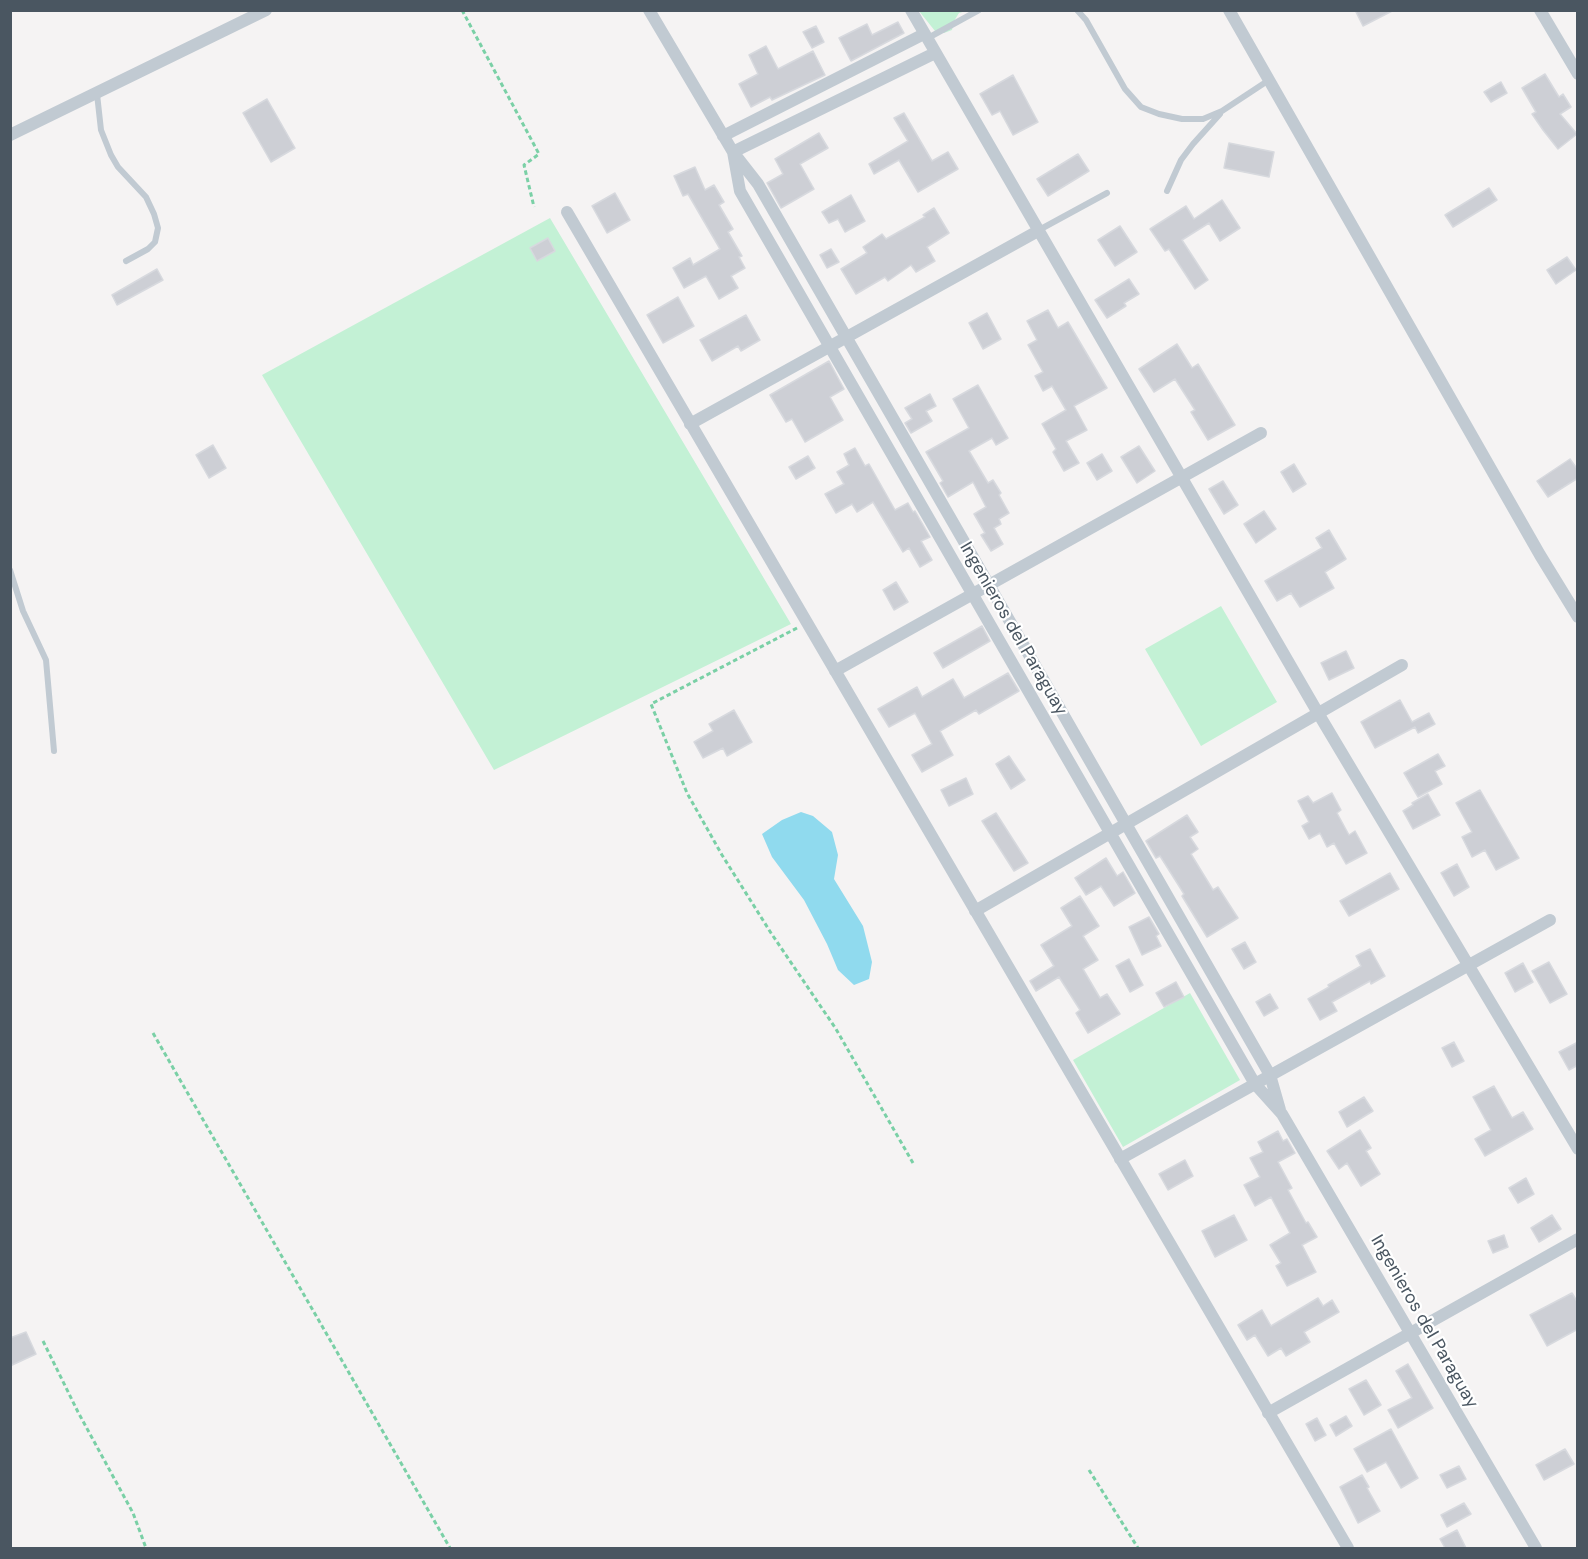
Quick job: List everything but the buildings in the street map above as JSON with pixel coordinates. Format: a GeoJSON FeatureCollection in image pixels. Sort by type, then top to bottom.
{"type":"FeatureCollection","features":[{"type":"Feature","properties":{"kind":"street"},"geometry":{"type":"LineString","coordinates":[[10,135],[266,10]]}},
{"type":"Feature","properties":{"kind":"street","name":"Ingenieros del Paraguay"},"geometry":{"type":"LineString","coordinates":[[649,10],[733,152],[758,183],[1126,824],[1270,1076],[1282,1114]]}},
{"type":"Feature","properties":{"kind":"street"},"geometry":{"type":"LineString","coordinates":[[911,10],[1318,713],[1578,1149]]}},
{"type":"Feature","properties":{"kind":"street"},"geometry":{"type":"LineString","coordinates":[[1228,10],[1528,534],[1578,617]]}},
{"type":"Feature","properties":{"kind":"street"},"geometry":{"type":"LineString","coordinates":[[1540,10],[1578,74]]}},
{"type":"Feature","properties":{"kind":"street"},"geometry":{"type":"LineString","coordinates":[[723,136],[926,36]]}},
{"type":"Feature","properties":{"kind":"street"},"geometry":{"type":"LineString","coordinates":[[733,152],[935,53]]}},
{"type":"Feature","properties":{"kind":"street","name":"Ingenieros del Paraguay"},"geometry":{"type":"LineString","coordinates":[[733,152],[740,190],[972,594],[1255,1084],[1282,1114],[1536,1548]]}},
{"type":"Feature","properties":{"kind":"street"},"geometry":{"type":"LineString","coordinates":[[567,212],[1348,1548]]}},
{"type":"Feature","properties":{"kind":"street"},"geometry":{"type":"LineString","coordinates":[[690,424],[1038,231]]}},
{"type":"Feature","properties":{"kind":"street"},"geometry":{"type":"LineString","coordinates":[[835,670],[1261,433]]}},
{"type":"Feature","properties":{"kind":"street"},"geometry":{"type":"LineString","coordinates":[[975,911],[1402,665]]}},
{"type":"Feature","properties":{"kind":"street"},"geometry":{"type":"LineString","coordinates":[[1120,1159],[1550,920]]}},
{"type":"Feature","properties":{"kind":"street"},"geometry":{"type":"LineString","coordinates":[[1268,1413],[1578,1239]]}},
{"type":"Feature","properties":{"kind":"lane"},"geometry":{"type":"LineString","coordinates":[[926,36],[980,10]]}},
{"type":"Feature","properties":{"kind":"lane"},"geometry":{"type":"LineString","coordinates":[[1077,10],[1086,20],[1125,89],[1141,107],[1159,114],[1182,119],[1203,119],[1222,111],[1269,80]]}},
{"type":"Feature","properties":{"kind":"lane"},"geometry":{"type":"LineString","coordinates":[[97,94],[101,130],[111,155],[118,167],[146,197],[158,228],[154,242],[148,249],[126,261]]}},
{"type":"Feature","properties":{"kind":"lane"},"geometry":{"type":"LineString","coordinates":[[1167,191],[1181,160],[1222,111]]}},
{"type":"Feature","properties":{"kind":"lane"},"geometry":{"type":"LineString","coordinates":[[1038,231],[1107,193]]}},
{"type":"Feature","properties":{"kind":"lane"},"geometry":{"type":"LineString","coordinates":[[10,570],[23,611],[46,660],[54,750]]}},
{"type":"Feature","properties":{"kind":"path"},"geometry":{"type":"LineString","coordinates":[[462,10],[539,154],[524,165],[534,207]]}},
{"type":"Feature","properties":{"kind":"path"},"geometry":{"type":"LineString","coordinates":[[807,623],[651,704],[687,793],[722,855],[836,1029],[913,1163]]}},
{"type":"Feature","properties":{"kind":"path"},"geometry":{"type":"LineString","coordinates":[[153,1033],[450,1548]]}},
{"type":"Feature","properties":{"kind":"path"},"geometry":{"type":"LineString","coordinates":[[43,1341],[78,1412],[133,1513],[146,1548]]}},
{"type":"Feature","properties":{"kind":"path"},"geometry":{"type":"LineString","coordinates":[[1089,1470],[1138,1548]]}},
{"type":"Feature","properties":{"kind":"green space"},"geometry":{"type":"Polygon","coordinates":[[[919,11],[966,11],[959,13],[952,30],[944,33],[935,31],[919,11]]]}},
{"type":"Feature","properties":{"kind":"green space"},"geometry":{"type":"Polygon","coordinates":[[[550,218],[791,624],[494,770],[262,375],[550,218]]]}},
{"type":"Feature","properties":{"kind":"green space"},"geometry":{"type":"Polygon","coordinates":[[[1221,606],[1277,702],[1201,746],[1145,649],[1221,606]]]}},
{"type":"Feature","properties":{"kind":"green space"},"geometry":{"type":"Polygon","coordinates":[[[1190,993],[1240,1080],[1123,1147],[1073,1060],[1190,993]]]}},
{"type":"Feature","properties":{"kind":"water"},"geometry":{"type":"Polygon","coordinates":[[[801,812],[813,816],[832,832],[838,855],[834,879],[863,926],[872,962],[869,979],[854,985],[838,970],[804,900],[772,857],[762,834],[782,820],[801,812]]]}}]}
